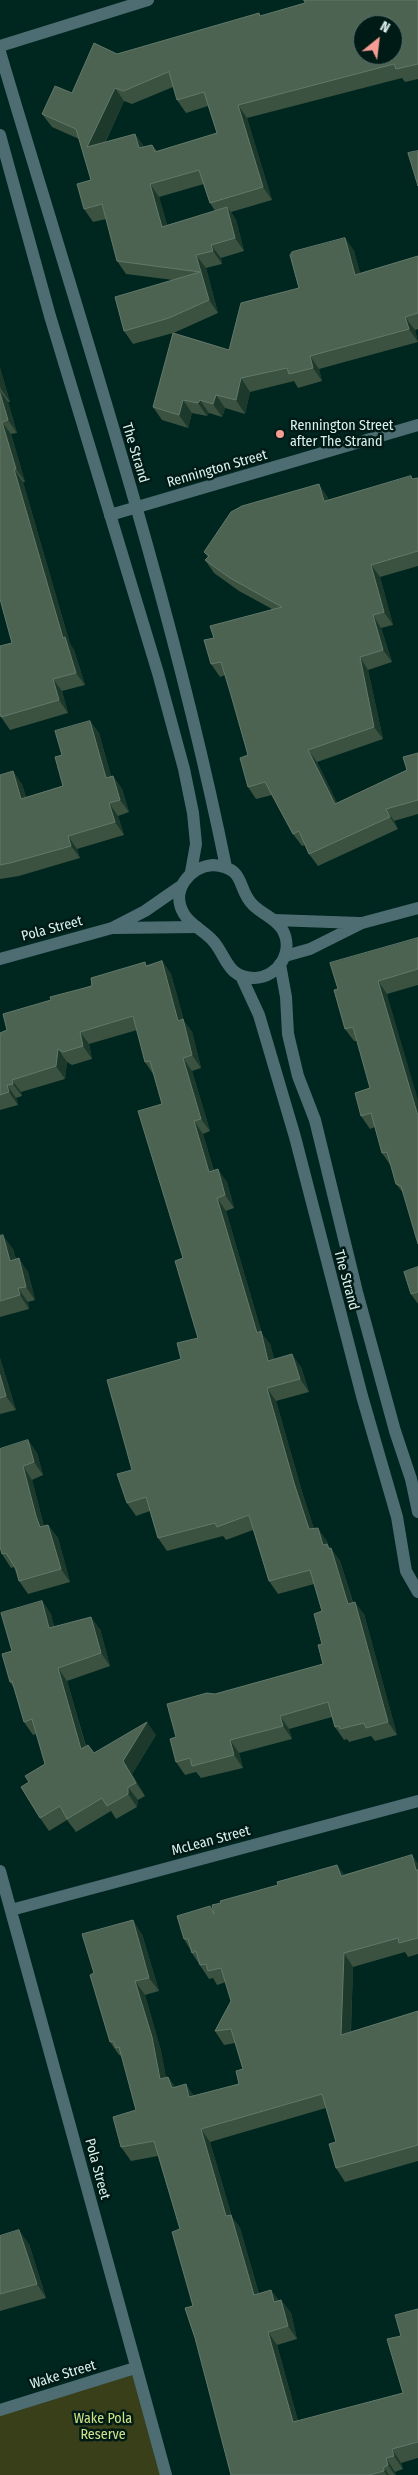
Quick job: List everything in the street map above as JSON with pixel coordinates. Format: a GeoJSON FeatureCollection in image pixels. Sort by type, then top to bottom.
{"type":"FeatureCollection","features":[{"type":"Feature","properties":{"kind":"street"},"geometry":{"type":"LineString","coordinates":[[0,46],[148,0]]}},
{"type":"Feature","properties":{"kind":"street","name":"The Strand"},"geometry":{"type":"LineString","coordinates":[[0,52],[136,508],[204,761],[226,867]]}},
{"type":"Feature","properties":{"kind":"street"},"geometry":{"type":"LineString","coordinates":[[0,135],[50,316],[184,768],[193,813],[196,844],[191,872]]}},
{"type":"Feature","properties":{"kind":"street","name":"Rennington Street"},"geometry":{"type":"LineString","coordinates":[[110,515],[418,425]]}},
{"type":"Feature","properties":{"kind":"street"},"geometry":{"type":"LineString","coordinates":[[191,872],[206,865],[226,867],[241,881],[253,905],[274,920],[362,924]]}},
{"type":"Feature","properties":{"kind":"street","name":"Pola Street"},"geometry":{"type":"LineString","coordinates":[[0,959],[112,928],[146,911],[181,886],[191,872]]}},
{"type":"Feature","properties":{"kind":"street","name":"The Strand"},"geometry":{"type":"LineString","coordinates":[[181,886],[180,899],[183,912],[215,943],[230,969],[241,976],[259,1015],[295,1137],[362,1396],[397,1518],[406,1571],[418,1592]]}},
{"type":"Feature","properties":{"kind":"street"},"geometry":{"type":"LineString","coordinates":[[241,976],[261,978],[273,972],[283,960],[362,924],[418,908]]}},
{"type":"Feature","properties":{"kind":"street","name":"The Strand"},"geometry":{"type":"LineString","coordinates":[[274,920],[285,936],[283,960],[288,1034],[296,1067],[315,1120],[357,1292],[418,1512]]}},
{"type":"Feature","properties":{"kind":"street","name":"Pola Street"},"geometry":{"type":"LineString","coordinates":[[112,928],[197,927]]}},
{"type":"Feature","properties":{"kind":"street","name":"McLean Street"},"geometry":{"type":"LineString","coordinates":[[12,1910],[418,1802]]}},
{"type":"Feature","properties":{"kind":"street","name":"Pola Street"},"geometry":{"type":"LineString","coordinates":[[0,1871],[135,2368],[166,2475]]}},
{"type":"Feature","properties":{"kind":"street","name":"Wake Street"},"geometry":{"type":"LineString","coordinates":[[0,2410],[135,2368]]}},
{"type":"Feature","properties":{"kind":"green space","name":"Wake Pola Reserve"},"geometry":{"type":"Polygon","coordinates":[[[135,2368],[166,2475],[0,2475],[0,2410],[135,2368]]]}},
{"type":"Feature","properties":{"kind":"building"},"geometry":{"type":"Polygon","coordinates":[[[304,0],[418,0],[418,64],[396,69],[394,65],[403,65],[403,15],[353,15],[353,65],[390,65],[238,105],[263,187],[210,203],[199,170],[150,184],[162,227],[227,207],[235,238],[211,245],[213,251],[196,255],[209,300],[169,318],[124,331],[115,297],[200,272],[117,261],[102,204],[84,209],[77,184],[91,180],[76,129],[42,114],[55,86],[72,93],[94,43],[117,54],[259,13],[260,16],[305,3],[304,0]],[[169,72],[123,91],[115,88],[87,147],[135,134],[139,148],[152,145],[155,152],[217,133],[204,92],[177,100],[169,72]]]}},
{"type":"Feature","properties":{"kind":"building"},"geometry":{"type":"Polygon","coordinates":[[[418,151],[418,186],[408,153],[418,151]]]}},
{"type":"Feature","properties":{"kind":"building"},"geometry":{"type":"Polygon","coordinates":[[[345,238],[355,275],[418,256],[418,313],[405,317],[409,329],[310,356],[313,368],[289,374],[287,368],[241,378],[236,400],[216,395],[213,404],[200,400],[198,403],[183,400],[179,415],[153,407],[173,333],[229,350],[241,303],[299,288],[290,255],[292,252],[345,238]]]}},
{"type":"Feature","properties":{"kind":"building"},"geometry":{"type":"Polygon","coordinates":[[[0,393],[8,420],[2,422],[16,469],[14,469],[63,638],[65,637],[76,673],[53,679],[59,700],[1,717],[0,646],[12,643],[0,599],[0,393]]]}},
{"type":"Feature","properties":{"kind":"building"},"geometry":{"type":"Polygon","coordinates":[[[411,476],[412,479],[418,478],[418,551],[371,565],[384,612],[373,615],[383,650],[360,657],[374,727],[308,750],[335,804],[407,770],[403,757],[418,753],[418,800],[386,809],[390,817],[309,854],[299,831],[293,834],[265,782],[248,787],[240,758],[248,755],[231,695],[221,662],[211,664],[204,640],[214,638],[210,626],[282,607],[230,578],[205,560],[209,556],[204,552],[231,512],[242,506],[319,484],[324,501],[411,476]]]}},
{"type":"Feature","properties":{"kind":"building"},"geometry":{"type":"Polygon","coordinates":[[[90,721],[106,778],[113,776],[120,800],[109,803],[115,822],[68,836],[71,846],[0,865],[0,775],[13,771],[21,799],[63,786],[55,757],[62,755],[55,731],[90,721]]]}},
{"type":"Feature","properties":{"kind":"building"},"geometry":{"type":"Polygon","coordinates":[[[418,938],[418,969],[378,981],[418,1116],[418,1244],[401,1186],[396,1184],[387,1152],[382,1153],[371,1113],[361,1116],[355,1093],[370,1088],[353,1027],[345,1029],[334,990],[338,989],[330,963],[418,938]]]}},
{"type":"Feature","properties":{"kind":"building"},"geometry":{"type":"Polygon","coordinates":[[[162,961],[178,1021],[183,1019],[192,1055],[183,1058],[201,1119],[194,1121],[209,1172],[218,1169],[225,1195],[217,1198],[257,1333],[261,1331],[268,1361],[292,1354],[300,1379],[267,1388],[294,1483],[309,1529],[318,1528],[323,1545],[327,1544],[329,1549],[331,1548],[348,1604],[355,1602],[388,1722],[366,1728],[364,1723],[340,1729],[339,1726],[335,1727],[328,1702],[280,1716],[283,1726],[230,1740],[234,1755],[192,1766],[190,1758],[176,1762],[170,1739],[176,1737],[167,1704],[207,1693],[215,1694],[323,1664],[318,1645],[322,1644],[314,1614],[322,1611],[310,1570],[269,1581],[249,1515],[217,1527],[215,1523],[158,1538],[146,1497],[127,1503],[117,1474],[132,1470],[107,1380],[181,1359],[177,1343],[198,1338],[175,1261],[183,1258],[138,1111],[162,1104],[150,1061],[145,1062],[133,1016],[80,1032],[83,1046],[63,1052],[58,1049],[56,1066],[12,1080],[13,1084],[7,1085],[9,1092],[0,1095],[0,1033],[7,1030],[3,1014],[51,1000],[50,997],[92,986],[91,978],[145,962],[146,966],[162,961]]]}},
{"type":"Feature","properties":{"kind":"building"},"geometry":{"type":"Polygon","coordinates":[[[3,1235],[10,1261],[19,1258],[26,1287],[18,1288],[20,1295],[0,1301],[0,1236],[3,1235]]]}},
{"type":"Feature","properties":{"kind":"building"},"geometry":{"type":"Polygon","coordinates":[[[418,1267],[418,1292],[411,1294],[404,1272],[418,1267]]]}},
{"type":"Feature","properties":{"kind":"building"},"geometry":{"type":"Polygon","coordinates":[[[0,1375],[6,1396],[0,1398],[0,1375]]]}},
{"type":"Feature","properties":{"kind":"building"},"geometry":{"type":"Polygon","coordinates":[[[28,1440],[34,1462],[23,1466],[40,1527],[48,1525],[61,1569],[19,1581],[16,1569],[6,1553],[2,1554],[0,1547],[0,1449],[28,1440]]]}},
{"type":"Feature","properties":{"kind":"building"},"geometry":{"type":"Polygon","coordinates":[[[42,1601],[49,1628],[91,1617],[101,1653],[58,1668],[81,1749],[88,1745],[94,1753],[147,1722],[123,1761],[136,1783],[128,1787],[128,1794],[107,1806],[102,1798],[67,1819],[60,1806],[40,1818],[21,1787],[29,1782],[25,1776],[45,1764],[32,1719],[24,1722],[2,1654],[12,1651],[1,1613],[42,1601]]]}},
{"type":"Feature","properties":{"kind":"building"},"geometry":{"type":"Polygon","coordinates":[[[412,1855],[416,1870],[418,1870],[418,1938],[399,1943],[398,1938],[344,1953],[341,2035],[418,2011],[418,2145],[336,2168],[329,2144],[336,2142],[322,2094],[201,2129],[226,2216],[231,2215],[254,2295],[271,2290],[274,2302],[281,2300],[288,2326],[268,2332],[293,2422],[403,2393],[387,2339],[401,2336],[395,2315],[418,2309],[418,2442],[392,2449],[394,2456],[386,2458],[388,2465],[384,2467],[384,2471],[369,2475],[231,2475],[195,2338],[185,2308],[193,2306],[172,2232],[180,2229],[154,2141],[121,2147],[113,2117],[136,2110],[119,2047],[116,2048],[113,2041],[110,2042],[90,1975],[94,1973],[82,1934],[133,1920],[149,1978],[135,1981],[152,2037],[160,2079],[168,2077],[172,2088],[186,2084],[189,2097],[239,2084],[236,2071],[243,2069],[231,2029],[215,2031],[231,2001],[221,1968],[208,1971],[206,1964],[200,1965],[196,1951],[192,1953],[188,1939],[184,1939],[177,1916],[210,1906],[214,1914],[212,1905],[221,1903],[220,1901],[278,1885],[277,1882],[337,1865],[341,1876],[412,1855]]]}},
{"type":"Feature","properties":{"kind":"building"},"geometry":{"type":"Polygon","coordinates":[[[19,2230],[37,2284],[0,2294],[0,2236],[19,2230]]]}},
{"type":"Feature","properties":{"kind":"place","name":"Rennington Street after The Strand"},"geometry":{"type":"Point","coordinates":[280,434]}}]}
